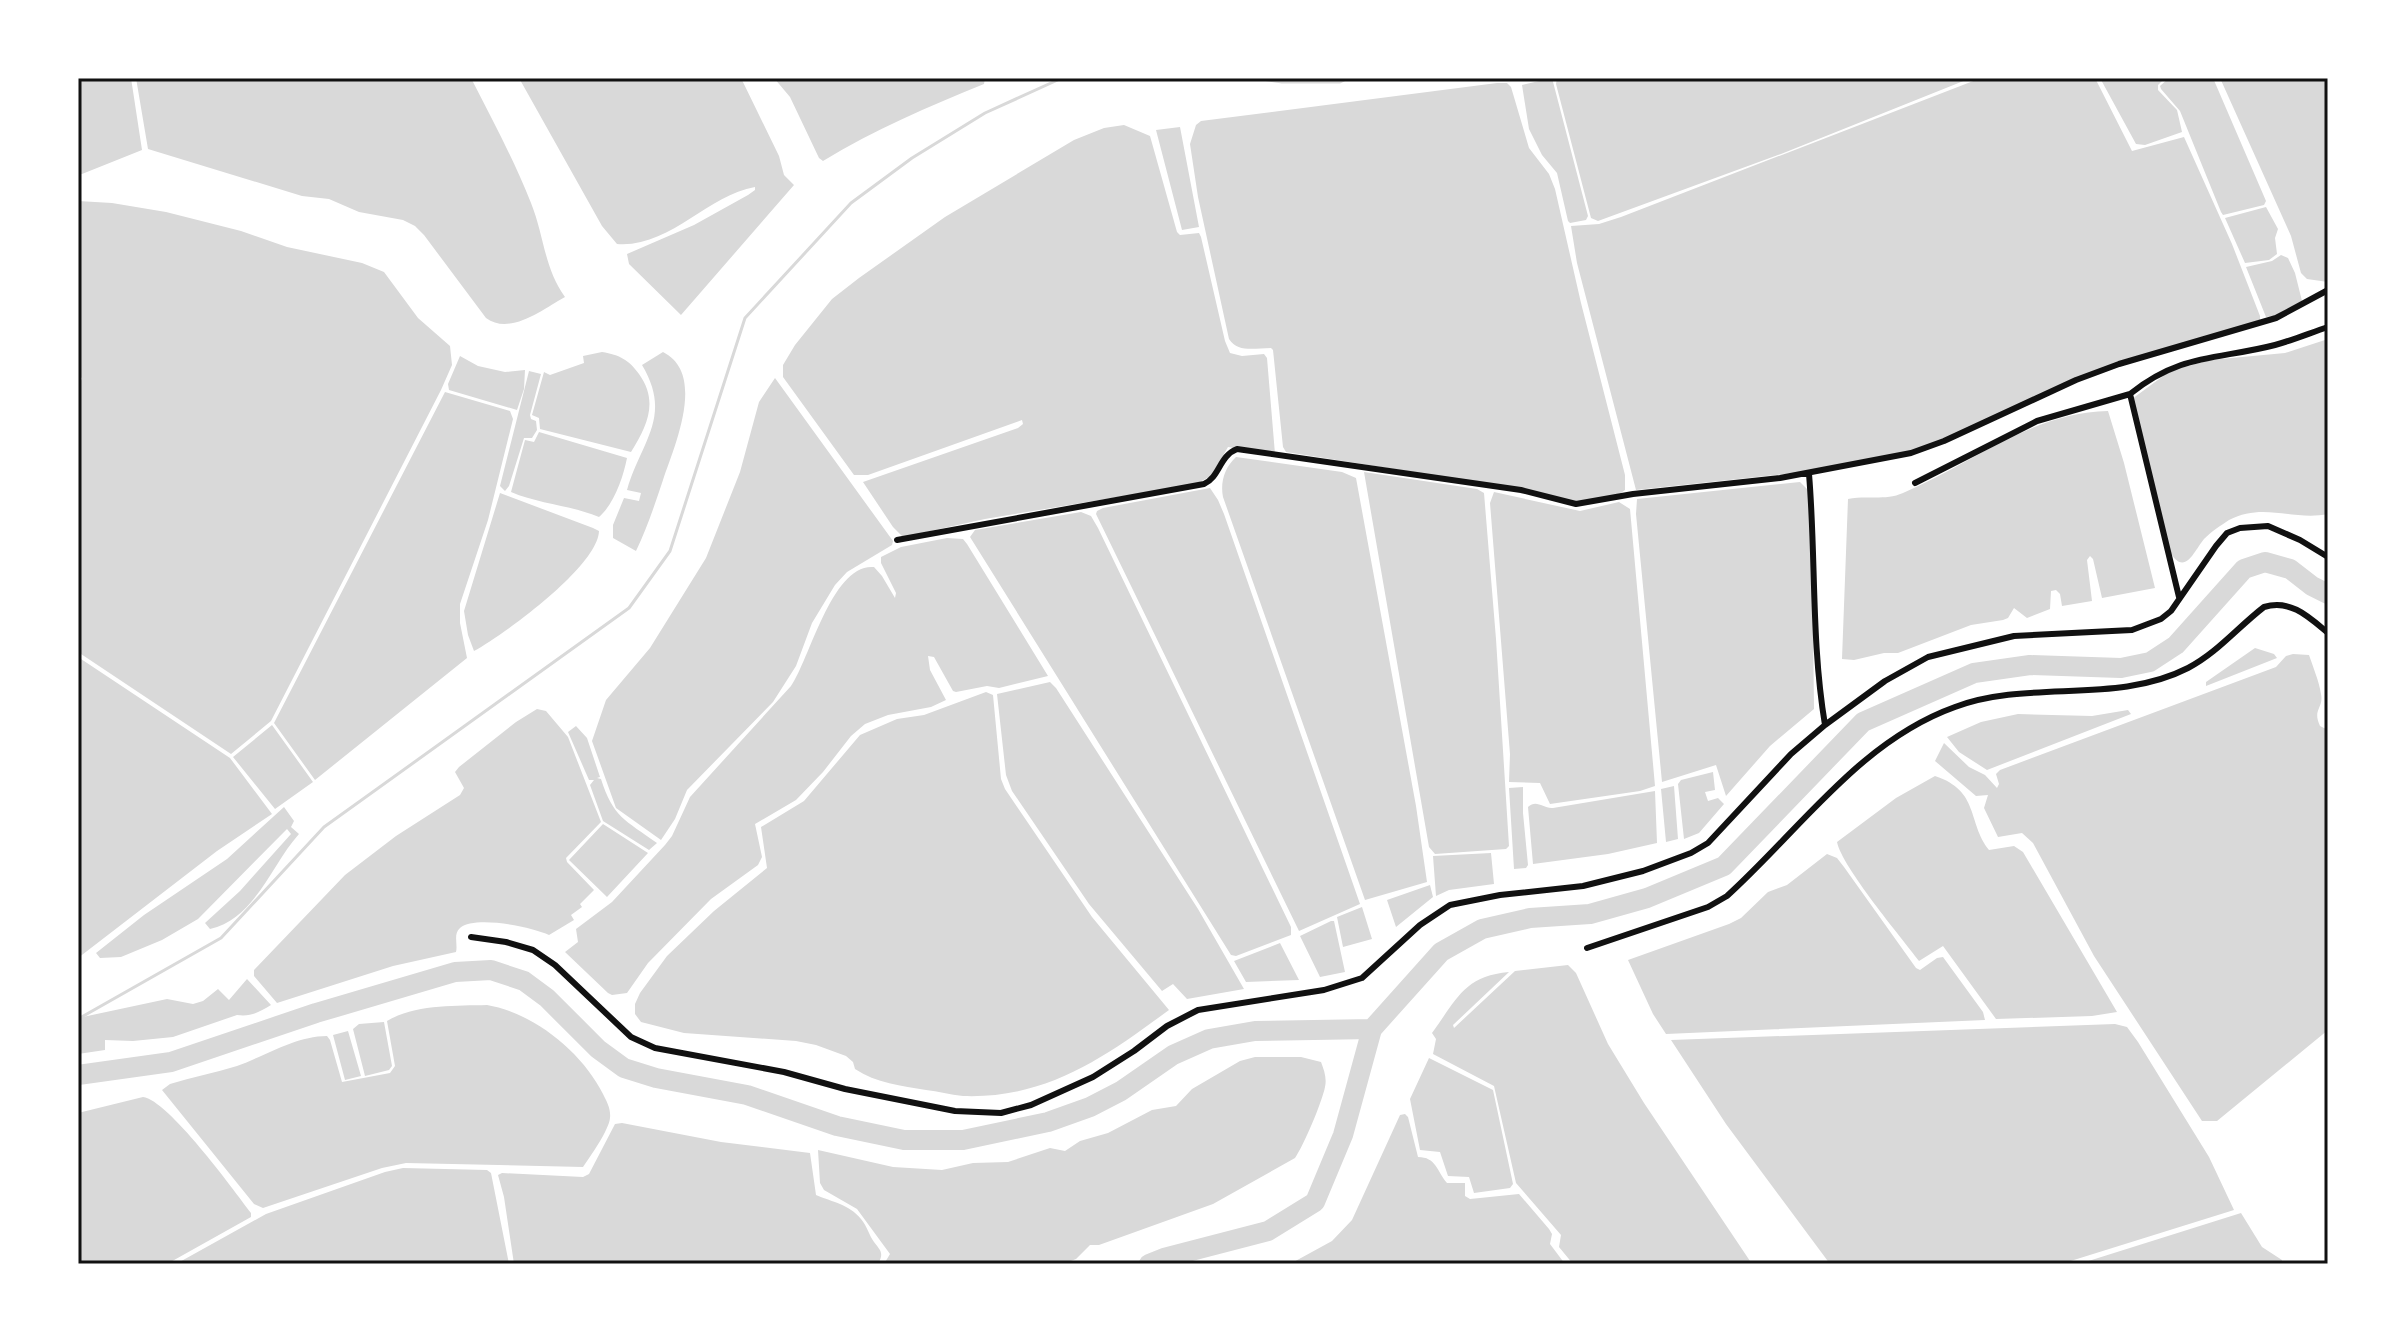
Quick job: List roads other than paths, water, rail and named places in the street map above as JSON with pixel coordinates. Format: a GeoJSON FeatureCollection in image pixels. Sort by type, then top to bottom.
{"type":"FeatureCollection","features":[{"type":"Feature","properties":{"kind":"street"},"geometry":{"type":"LineString","coordinates":[[897,540],[1204,484],[1210,481],[1224,457],[1237,449],[1521,490],[1576,504],[1633,494],[1809,474],[1911,453],[2076,380],[2132,360],[2276,318],[2328,290]]}},
{"type":"Feature","properties":{"kind":"street"},"geometry":{"type":"LineString","coordinates":[[1915,483],[2037,421],[2130,394],[2186,361],[2273,345],[2328,327]]}},
{"type":"Feature","properties":{"kind":"street"},"geometry":{"type":"LineString","coordinates":[[2130,394],[2179,597]]}},
{"type":"Feature","properties":{"kind":"street"},"geometry":{"type":"LineString","coordinates":[[1809,474],[1815,638],[1825,725]]}},
{"type":"Feature","properties":{"kind":"street"},"geometry":{"type":"LineString","coordinates":[[471,937],[533,950],[555,965],[631,1037],[655,1048],[784,1072],[845,1089],[955,1111],[1001,1113],[1031,1105],[1093,1077],[1167,1026],[1198,1010],[1324,990],[1362,978],[1420,925],[1450,905],[1500,895],[1583,886],[1643,871],[1691,853],[1708,843],[1791,754],[1825,725],[1885,681],[1928,657],[2014,636],[2132,630],[2161,619],[2171,611],[2227,533],[2240,528],[2268,526],[2328,557]]}},
{"type":"Feature","properties":{"kind":"street"},"geometry":{"type":"LineString","coordinates":[[1587,948],[1708,907],[1727,896],[1820,801],[1881,747],[1953,707],[2004,693],[2115,688],[2151,682],[2200,661],[2264,607],[2273,604],[2296,608],[2328,633]]}},
{"type":"Feature","properties":{"kind":"waterway"},"geometry":{"type":"LineString","coordinates":[[78,1019],[221,938],[324,827],[629,608],[670,551],[745,318],[851,203],[912,158],[985,113],[1062,78]]}},
{"type":"Feature","properties":{"kind":"waterway"},"geometry":{"type":"LineString","coordinates":[[1256,78],[1282,82],[1340,82],[1348,78]]}},
{"type":"Feature","properties":{"kind":"waterway"},"geometry":{"type":"LineString","coordinates":[[1149,1264],[1268,1231],[1315,1202],[1343,1135],[1372,1029],[1441,952],[1482,929],[1530,918],[1590,914],[1647,898],[1724,866],[1863,722],[1974,673],[2030,665],[2121,668],[2150,662],[2176,645],[2244,569],[2265,562],[2290,569],[2328,594]]}},
{"type":"Feature","properties":{"kind":"waterway"},"geometry":{"type":"LineString","coordinates":[[78,1075],[171,1062],[316,1013],[455,972],[491,970],[524,981],[547,998],[598,1049],[624,1068],[656,1078],[747,1095],[837,1126],[904,1140],[963,1140],[1048,1122],[1090,1107],[1121,1091],[1173,1055],[1209,1039],[1255,1031],[1372,1029]]}}]}
